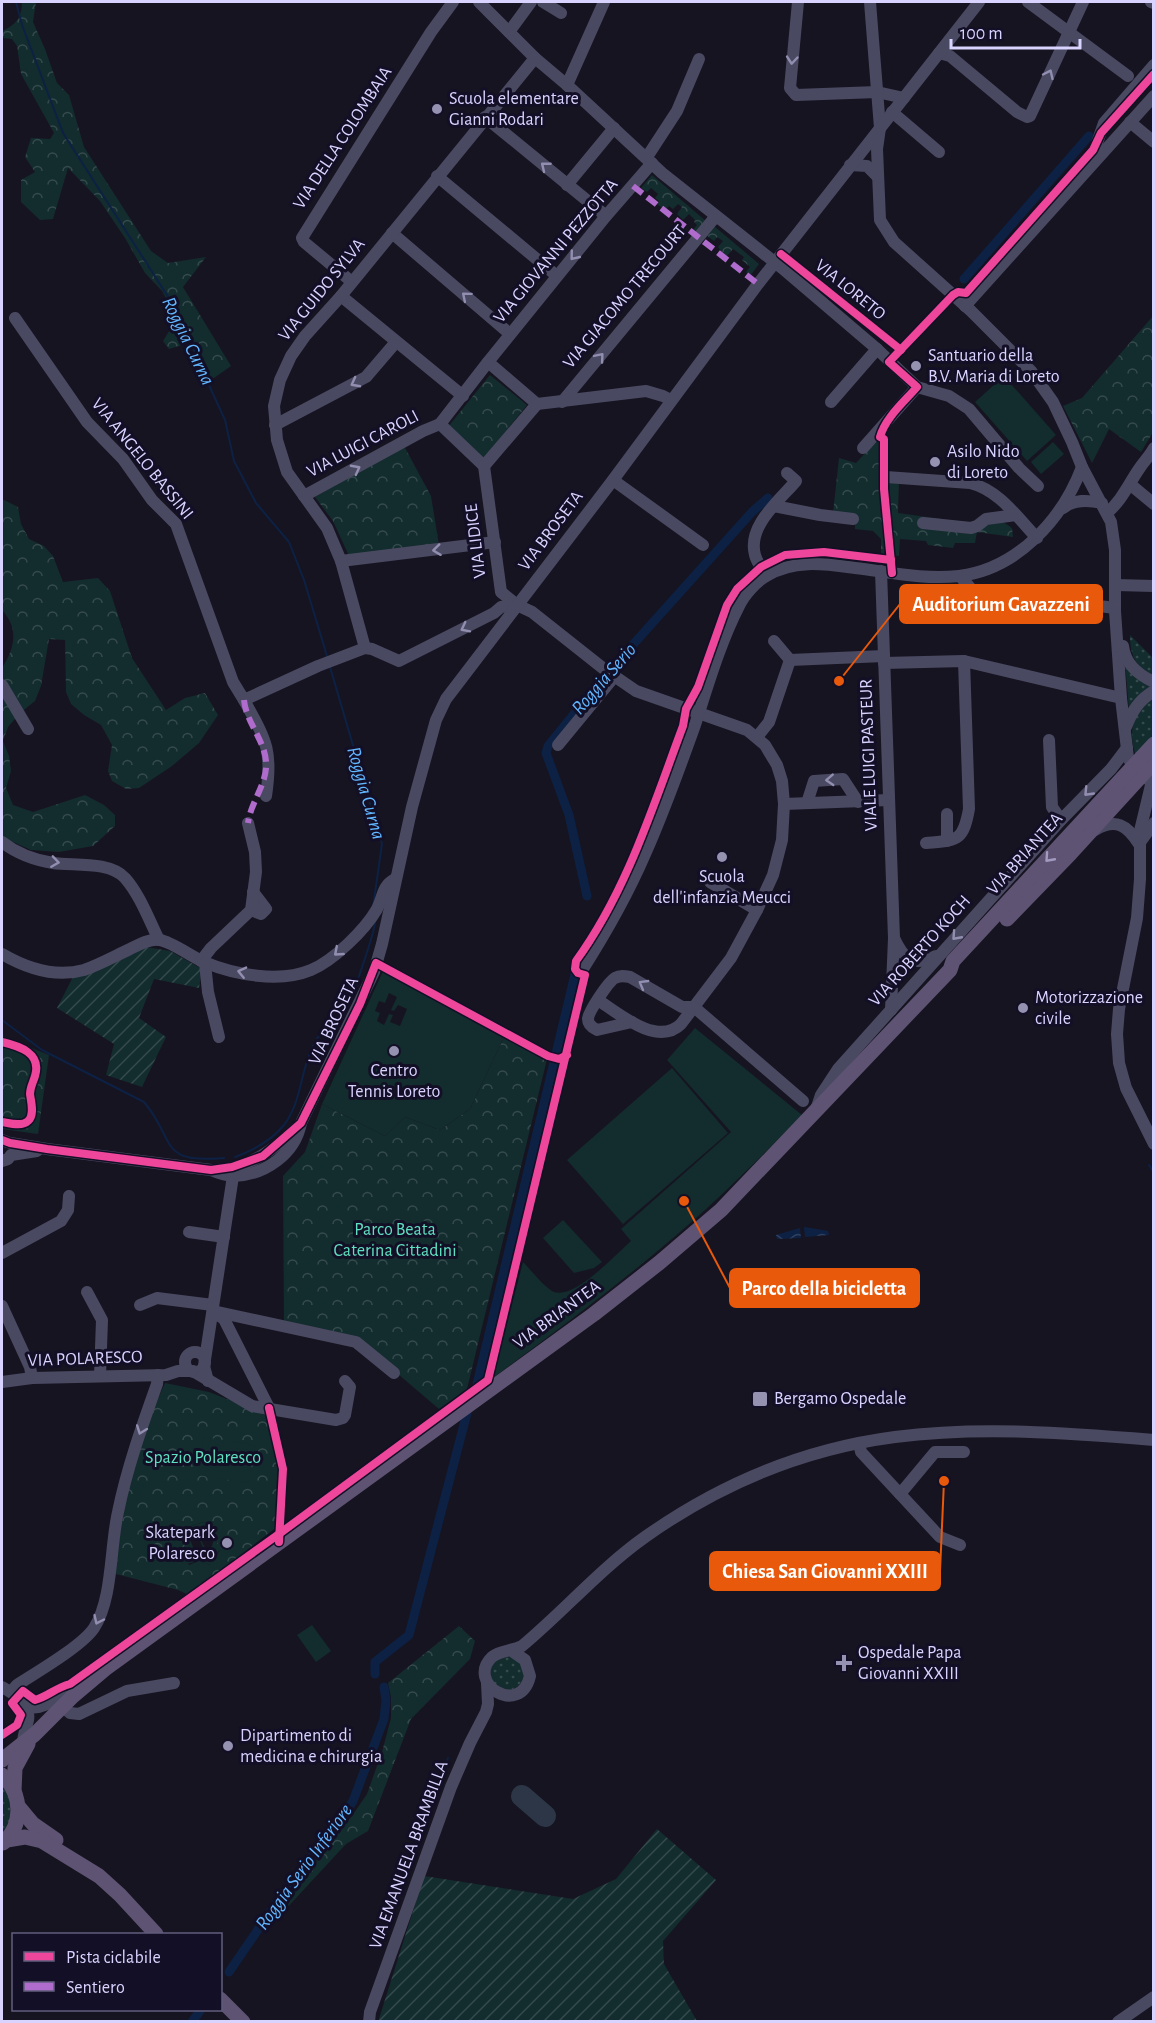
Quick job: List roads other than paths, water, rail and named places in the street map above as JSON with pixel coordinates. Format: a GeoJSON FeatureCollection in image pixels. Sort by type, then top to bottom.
{"type":"FeatureCollection","features":[{"type":"Feature","properties":{"kind":"main road"},"geometry":{"type":"LineString","coordinates":[[1145,776],[1154,744]]}},
{"type":"Feature","properties":{"kind":"main road"},"geometry":{"type":"LineString","coordinates":[[1145,776],[1154,762]]}},
{"type":"Feature","properties":{"kind":"main road","name":"VIA BRIANTEA"},"geometry":{"type":"LineString","coordinates":[[950,970],[959,968],[1145,776]]}},
{"type":"Feature","properties":{"kind":"main road","name":"VIA BRIANTEA"},"geometry":{"type":"LineString","coordinates":[[35,1734],[67,1701],[105,1669],[594,1314],[721,1210],[950,970],[953,961],[1145,776]]}},
{"type":"Feature","properties":{"kind":"main road"},"geometry":{"type":"LineString","coordinates":[[2,1760],[35,1734]]}},
{"type":"Feature","properties":{"kind":"main road"},"geometry":{"type":"LineString","coordinates":[[4,1843],[17,1822],[18,1806],[14,1791],[14,1774],[18,1762],[35,1734]]}},
{"type":"Feature","properties":{"kind":"main road"},"geometry":{"type":"LineString","coordinates":[[2,1775],[14,1791]]}},
{"type":"Feature","properties":{"kind":"main road"},"geometry":{"type":"LineString","coordinates":[[18,1806],[33,1824],[81,1857],[120,1895],[149,1928]]}},
{"type":"Feature","properties":{"kind":"main road"},"geometry":{"type":"LineString","coordinates":[[4,1843],[25,1837],[42,1841],[101,1878]]}},
{"type":"Feature","properties":{"kind":"main road"},"geometry":{"type":"LineString","coordinates":[[222,2001],[243,2022]]}},
{"type":"Feature","properties":{"kind":"street","name":"VIA DELLA COLOMBAIA"},"geometry":{"type":"LineString","coordinates":[[352,282],[302,238],[431,32],[453,2]]}},
{"type":"Feature","properties":{"kind":"street","name":"VIA LORETO"},"geometry":{"type":"LineString","coordinates":[[479,2],[535,58],[650,160],[877,349],[917,387],[949,396],[969,409],[1019,468],[1038,486]]}},
{"type":"Feature","properties":{"kind":"street"},"geometry":{"type":"LineString","coordinates":[[509,32],[531,2]]}},
{"type":"Feature","properties":{"kind":"street"},"geometry":{"type":"LineString","coordinates":[[543,2],[561,13]]}},
{"type":"Feature","properties":{"kind":"street"},"geometry":{"type":"LineString","coordinates":[[567,85],[604,2]]}},
{"type":"Feature","properties":{"kind":"street"},"geometry":{"type":"LineString","coordinates":[[798,2],[790,88],[792,93],[796,95],[877,92],[904,98]]}},
{"type":"Feature","properties":{"kind":"street"},"geometry":{"type":"LineString","coordinates":[[870,2],[880,128],[877,149],[880,219],[885,231],[1021,360],[1043,387],[1111,522],[1115,550],[1115,608],[1121,698],[1128,758],[1145,776],[1145,803],[1139,845],[1140,879],[1137,918],[1119,1009],[1119,1063],[1126,1088],[1154,1144]]}},
{"type":"Feature","properties":{"kind":"street","name":"VIA BROSETA"},"geometry":{"type":"LineString","coordinates":[[232,1172],[251,1173],[274,1163],[290,1147],[374,972],[412,807],[436,720],[460,677],[613,480],[774,262],[979,2]]}},
{"type":"Feature","properties":{"kind":"street"},"geometry":{"type":"LineString","coordinates":[[1028,2],[1128,76]]}},
{"type":"Feature","properties":{"kind":"street"},"geometry":{"type":"LineString","coordinates":[[939,53],[950,56],[1023,116],[1030,116],[1083,2]]}},
{"type":"Feature","properties":{"kind":"street","name":"VIA GUIDO SYLVA"},"geometry":{"type":"LineString","coordinates":[[364,648],[341,561],[327,528],[287,472],[275,425],[274,406],[278,389],[291,356],[305,336],[341,296],[535,58]]}},
{"type":"Feature","properties":{"kind":"street","name":"VIA GIOVANNI PEZZOTTA"},"geometry":{"type":"LineString","coordinates":[[440,424],[650,160],[678,111],[699,59]]}},
{"type":"Feature","properties":{"kind":"street"},"geometry":{"type":"LineString","coordinates":[[1086,171],[1109,116],[1154,65]]}},
{"type":"Feature","properties":{"kind":"street"},"geometry":{"type":"LineString","coordinates":[[965,306],[1154,96]]}},
{"type":"Feature","properties":{"kind":"street"},"geometry":{"type":"LineString","coordinates":[[892,112],[939,152]]}},
{"type":"Feature","properties":{"kind":"street"},"geometry":{"type":"LineString","coordinates":[[485,117],[606,216]]}},
{"type":"Feature","properties":{"kind":"street"},"geometry":{"type":"LineString","coordinates":[[1131,122],[1154,142]]}},
{"type":"Feature","properties":{"kind":"street"},"geometry":{"type":"LineString","coordinates":[[567,185],[614,128]]}},
{"type":"Feature","properties":{"kind":"street"},"geometry":{"type":"LineString","coordinates":[[1101,134],[1113,140]]}},
{"type":"Feature","properties":{"kind":"street"},"geometry":{"type":"LineString","coordinates":[[850,165],[867,166],[878,177]]}},
{"type":"Feature","properties":{"kind":"street"},"geometry":{"type":"LineString","coordinates":[[437,176],[557,276]]}},
{"type":"Feature","properties":{"kind":"street","name":"VIA GIACOMO TRECOURT"},"geometry":{"type":"LineString","coordinates":[[562,402],[716,216]]}},
{"type":"Feature","properties":{"kind":"street"},"geometry":{"type":"LineString","coordinates":[[392,233],[510,334]]}},
{"type":"Feature","properties":{"kind":"street"},"geometry":{"type":"LineString","coordinates":[[341,296],[463,396]]}},
{"type":"Feature","properties":{"kind":"street","name":"VIA ANGELO BASSINI"},"geometry":{"type":"LineString","coordinates":[[15,318],[87,423],[123,459],[152,500],[176,524],[233,682],[267,746],[270,766],[266,796]]}},
{"type":"Feature","properties":{"kind":"street"},"geometry":{"type":"LineString","coordinates":[[275,425],[366,376],[396,342]]}},
{"type":"Feature","properties":{"kind":"street","name":"VIA LORETO"},"geometry":{"type":"LineString","coordinates":[[831,402],[877,349]]}},
{"type":"Feature","properties":{"kind":"street"},"geometry":{"type":"LineString","coordinates":[[488,362],[537,404]]}},
{"type":"Feature","properties":{"kind":"street"},"geometry":{"type":"LineString","coordinates":[[863,448],[917,387]]}},
{"type":"Feature","properties":{"kind":"street"},"geometry":{"type":"LineString","coordinates":[[440,424],[484,466],[537,404],[646,391],[671,400]]}},
{"type":"Feature","properties":{"kind":"street","name":"VIA LUIGI CAROLI"},"geometry":{"type":"LineString","coordinates":[[304,496],[440,424]]}},
{"type":"Feature","properties":{"kind":"street"},"geometry":{"type":"LineString","coordinates":[[1061,509],[1068,503],[1090,500],[1104,508],[1116,505],[1152,452]]}},
{"type":"Feature","properties":{"kind":"street","name":"VIA LIDICE"},"geometry":{"type":"LineString","coordinates":[[484,466],[501,591],[636,692],[700,708],[752,734]]}},
{"type":"Feature","properties":{"kind":"street"},"geometry":{"type":"LineString","coordinates":[[581,972],[615,916],[643,860],[740,604],[750,590],[766,576],[798,564],[817,563],[919,576],[960,576],[988,568],[1017,554],[1037,538],[1071,495],[1082,467]]}},
{"type":"Feature","properties":{"kind":"street"},"geometry":{"type":"LineString","coordinates":[[766,576],[755,556],[753,544],[755,532],[760,522],[796,481],[787,473]]}},
{"type":"Feature","properties":{"kind":"street"},"geometry":{"type":"LineString","coordinates":[[886,477],[979,485],[1005,504],[1037,538]]}},
{"type":"Feature","properties":{"kind":"street"},"geometry":{"type":"LineString","coordinates":[[613,480],[703,545]]}},
{"type":"Feature","properties":{"kind":"street"},"geometry":{"type":"LineString","coordinates":[[1131,484],[1154,504]]}},
{"type":"Feature","properties":{"kind":"street"},"geometry":{"type":"LineString","coordinates":[[774,506],[853,519]]}},
{"type":"Feature","properties":{"kind":"street"},"geometry":{"type":"LineString","coordinates":[[923,523],[971,528],[986,519],[1016,515]]}},
{"type":"Feature","properties":{"kind":"street"},"geometry":{"type":"LineString","coordinates":[[341,561],[495,542]]}},
{"type":"Feature","properties":{"kind":"street","name":"VIALE LUIGI PASTEUR"},"geometry":{"type":"LineString","coordinates":[[881,571],[894,938],[891,1010]]}},
{"type":"Feature","properties":{"kind":"street"},"geometry":{"type":"LineString","coordinates":[[960,576],[972,590],[1115,608]]}},
{"type":"Feature","properties":{"kind":"street"},"geometry":{"type":"LineString","coordinates":[[1116,585],[1154,586]]}},
{"type":"Feature","properties":{"kind":"street"},"geometry":{"type":"LineString","coordinates":[[1116,585],[1126,659],[1138,673],[1154,682]]}},
{"type":"Feature","properties":{"kind":"street"},"geometry":{"type":"LineString","coordinates":[[244,700],[364,648],[372,649],[399,661],[494,613],[501,607],[517,604]]}},
{"type":"Feature","properties":{"kind":"street"},"geometry":{"type":"LineString","coordinates":[[774,641],[790,660]]}},
{"type":"Feature","properties":{"kind":"street"},"geometry":{"type":"LineString","coordinates":[[790,660],[884,659],[964,662],[1121,698]]}},
{"type":"Feature","properties":{"kind":"street"},"geometry":{"type":"LineString","coordinates":[[598,1000],[632,1022],[653,1032],[670,1032],[681,1024],[726,965],[758,910],[776,867],[782,840],[784,804],[782,781],[777,765],[769,750],[752,734],[769,722],[790,660]]}},
{"type":"Feature","properties":{"kind":"street"},"geometry":{"type":"LineString","coordinates":[[926,843],[954,840],[965,829],[969,809],[964,662]]}},
{"type":"Feature","properties":{"kind":"street"},"geometry":{"type":"LineString","coordinates":[[558,745],[609,673]]}},
{"type":"Feature","properties":{"kind":"street"},"geometry":{"type":"LineString","coordinates":[[2,685],[28,729]]}},
{"type":"Feature","properties":{"kind":"street"},"geometry":{"type":"LineString","coordinates":[[1125,728],[1139,703],[1154,691]]}},
{"type":"Feature","properties":{"kind":"street"},"geometry":{"type":"LineString","coordinates":[[1050,740],[1052,807],[1062,820]]}},
{"type":"Feature","properties":{"kind":"street","name":"VIA ROBERTO KOCH"},"geometry":{"type":"LineString","coordinates":[[816,1113],[821,1095],[838,1069],[940,954],[1111,769],[1127,748]]}},
{"type":"Feature","properties":{"kind":"street"},"geometry":{"type":"LineString","coordinates":[[807,803],[814,781],[843,779],[858,802]]}},
{"type":"Feature","properties":{"kind":"street"},"geometry":{"type":"LineString","coordinates":[[784,804],[890,800]]}},
{"type":"Feature","properties":{"kind":"street"},"geometry":{"type":"LineString","coordinates":[[947,814],[947,841]]}},
{"type":"Feature","properties":{"kind":"street"},"geometry":{"type":"LineString","coordinates":[[219,1037],[203,962],[211,948],[251,910],[256,862],[248,823]]}},
{"type":"Feature","properties":{"kind":"street","name":"VIA BRIANTEA"},"geometry":{"type":"LineString","coordinates":[[1089,833],[1107,823],[1118,825],[1130,830],[1139,845]]}},
{"type":"Feature","properties":{"kind":"street"},"geometry":{"type":"LineString","coordinates":[[1139,845],[1154,823]]}},
{"type":"Feature","properties":{"kind":"street"},"geometry":{"type":"LineString","coordinates":[[2,842],[13,852],[51,863],[98,867],[117,872],[137,895],[159,940]]}},
{"type":"Feature","properties":{"kind":"street"},"geometry":{"type":"LineString","coordinates":[[708,876],[710,882],[758,910]]}},
{"type":"Feature","properties":{"kind":"street"},"geometry":{"type":"LineString","coordinates":[[2,954],[37,970],[62,972],[83,970],[146,942],[159,940],[203,962],[262,977],[300,974],[314,969],[337,955],[377,909],[386,884],[396,878]]}},
{"type":"Feature","properties":{"kind":"street"},"geometry":{"type":"LineString","coordinates":[[894,938],[903,954],[914,961],[928,960],[940,954]]}},
{"type":"Feature","properties":{"kind":"street"},"geometry":{"type":"LineString","coordinates":[[632,1022],[594,1029],[588,1019],[610,981],[620,976],[626,976],[682,1007],[694,1007],[803,1101]]}},
{"type":"Feature","properties":{"kind":"street","name":"VIA BROSETA"},"geometry":{"type":"LineString","coordinates":[[232,1172],[252,1166],[301,1124]]}},
{"type":"Feature","properties":{"kind":"street"},"geometry":{"type":"LineString","coordinates":[[6,1150],[47,1149],[232,1172],[204,1364]]}},
{"type":"Feature","properties":{"kind":"street"},"geometry":{"type":"LineString","coordinates":[[2,1253],[61,1221],[68,1210],[69,1196]]}},
{"type":"Feature","properties":{"kind":"street"},"geometry":{"type":"LineString","coordinates":[[189,1232],[224,1237]]}},
{"type":"Feature","properties":{"kind":"street"},"geometry":{"type":"LineString","coordinates":[[87,1292],[102,1320],[100,1376]]}},
{"type":"Feature","properties":{"kind":"street"},"geometry":{"type":"LineString","coordinates":[[140,1305],[157,1298],[213,1308],[356,1342],[394,1373]]}},
{"type":"Feature","properties":{"kind":"street"},"geometry":{"type":"LineString","coordinates":[[2,1306],[30,1367],[32,1378]]}},
{"type":"Feature","properties":{"kind":"street"},"geometry":{"type":"LineString","coordinates":[[213,1308],[224,1319],[269,1408]]}},
{"type":"Feature","properties":{"kind":"street"},"geometry":{"type":"LineString","coordinates":[[6,1689],[17,1686],[85,1640],[99,1619],[105,1602],[117,1512],[137,1440],[157,1384],[164,1374],[180,1367],[189,1354],[201,1347],[208,1338]]}},
{"type":"Feature","properties":{"kind":"street"},"geometry":{"type":"LineString","coordinates":[[189,1354],[200,1353],[204,1357],[204,1372],[208,1381]]}},
{"type":"Feature","properties":{"kind":"street"},"geometry":{"type":"LineString","coordinates":[[189,1354],[186,1366],[192,1371],[252,1406],[340,1419],[345,1415],[350,1387],[345,1381]]}},
{"type":"Feature","properties":{"kind":"street","name":"VIA POLARESCO"},"geometry":{"type":"LineString","coordinates":[[2,1382],[32,1378],[164,1374],[200,1370],[204,1364]]}},
{"type":"Feature","properties":{"kind":"street","name":"VIA EMANUELA BRAMBILLA"},"geometry":{"type":"LineString","coordinates":[[368,2018],[451,1787],[486,1713],[488,1704],[485,1669],[492,1657],[522,1646],[536,1635],[605,1568],[643,1539],[685,1510],[765,1470],[799,1458],[859,1443],[894,1437],[958,1432],[1044,1432],[1154,1440]]}},
{"type":"Feature","properties":{"kind":"street"},"geometry":{"type":"LineString","coordinates":[[859,1443],[861,1452],[940,1537],[960,1545]]}},
{"type":"Feature","properties":{"kind":"street"},"geometry":{"type":"LineString","coordinates":[[900,1494],[935,1452],[964,1452]]}},
{"type":"Feature","properties":{"kind":"street","name":"VIA EMANUELA BRAMBILLA"},"geometry":{"type":"LineString","coordinates":[[486,1713],[504,1696],[521,1691],[528,1681],[530,1670],[525,1660],[536,1635]]}},
{"type":"Feature","properties":{"kind":"street"},"geometry":{"type":"LineString","coordinates":[[512,1651],[525,1660]]}},
{"type":"Feature","properties":{"kind":"street"},"geometry":{"type":"LineString","coordinates":[[25,1706],[41,1708],[60,1698],[67,1701],[70,1713],[79,1714],[127,1691],[174,1683]]}},
{"type":"Feature","properties":{"kind":"street"},"geometry":{"type":"LineString","coordinates":[[487,1683],[497,1693],[504,1696]]}},
{"type":"Feature","properties":{"kind":"street"},"geometry":{"type":"LineString","coordinates":[[6,1689],[25,1706],[28,1716],[23,1733],[23,1744]]}},
{"type":"Feature","properties":{"kind":"street"},"geometry":{"type":"LineString","coordinates":[[1118,2022],[1154,1997]]}},
{"type":"Feature","properties":{"kind":"water"},"geometry":{"type":"Polygon","coordinates":[[[804,1227],[828,1231],[829,1235],[805,1237],[804,1227]]]}},
{"type":"Feature","properties":{"kind":"water"},"geometry":{"type":"Polygon","coordinates":[[[800,1228],[801,1238],[777,1239],[776,1235],[800,1228]]]}},
{"type":"Feature","properties":{"kind":"waterway","name":"Roggia Curna"},"geometry":{"type":"LineString","coordinates":[[16,2],[22,25],[63,133],[181,317],[225,420],[234,461],[256,503],[289,542],[304,580],[327,656]]}},
{"type":"Feature","properties":{"kind":"waterway","name":"Roggia Serio"},"geometry":{"type":"LineString","coordinates":[[964,279],[1089,136]]}},
{"type":"Feature","properties":{"kind":"waterway","name":"Roggia Serio"},"geometry":{"type":"LineString","coordinates":[[587,896],[569,815],[546,753],[548,746],[603,678],[752,512],[768,498]]}},
{"type":"Feature","properties":{"kind":"waterway","name":"Roggia Curna"},"geometry":{"type":"LineString","coordinates":[[330,667],[382,844],[373,907]]}},
{"type":"Feature","properties":{"kind":"waterway","name":"Roggia Curna"},"geometry":{"type":"LineString","coordinates":[[235,1157],[268,1140],[279,1131],[290,1115],[316,1040],[340,1019],[346,1010],[367,952],[375,921]]}},
{"type":"Feature","properties":{"kind":"waterway","name":"Roggia Serio Inferiore"},"geometry":{"type":"LineString","coordinates":[[477,1384],[575,974]]}},
{"type":"Feature","properties":{"kind":"waterway","name":"Roggia Curna"},"geometry":{"type":"LineString","coordinates":[[2,1020],[42,1050],[144,1102],[171,1147],[178,1153],[203,1159],[224,1158]]}},
{"type":"Feature","properties":{"kind":"waterway"},"geometry":{"type":"LineString","coordinates":[[1149,1165],[1154,1173]]}},
{"type":"Feature","properties":{"kind":"waterway","name":"Roggia Serio Inferiore"},"geometry":{"type":"LineString","coordinates":[[375,1674],[375,1662],[409,1635],[467,1413]]}},
{"type":"Feature","properties":{"kind":"waterway","name":"Roggia Serio Inferiore"},"geometry":{"type":"LineString","coordinates":[[229,1972],[283,1893],[353,1801],[384,1719],[386,1700],[384,1687]]}},
{"type":"Feature","properties":{"kind":"waterway"},"geometry":{"type":"LineString","coordinates":[[383,1937],[392,1916],[399,1884],[419,1842],[448,1758]]}},
{"type":"Feature","properties":{"kind":"waterway","name":"Roggia Serio"},"geometry":{"type":"LineString","coordinates":[[192,2022],[200,2011]]}},
{"type":"Feature","properties":{"kind":"waterway"},"geometry":{"type":"LineString","coordinates":[[1150,2022],[1154,2019]]}},
{"type":"Feature","properties":{"kind":"place","name":"Scuola elementare Gianni Rodari"},"geometry":{"type":"Point","coordinates":[437,109]}},
{"type":"Feature","properties":{"kind":"place","name":"Santuario della B.V. Maria di Loreto"},"geometry":{"type":"Point","coordinates":[916,366]}},
{"type":"Feature","properties":{"kind":"place","name":"Asilo Nido di Loreto"},"geometry":{"type":"Point","coordinates":[935,462]}},
{"type":"Feature","properties":{"kind":"place","name":"Auditorium Gavazzeni"},"geometry":{"type":"Point","coordinates":[839,681]}},
{"type":"Feature","properties":{"kind":"place","name":"Scuola dell'infanzia Meucci"},"geometry":{"type":"Point","coordinates":[722,857]}},
{"type":"Feature","properties":{"kind":"place","name":"Motorizzazione civile"},"geometry":{"type":"Point","coordinates":[1023,1008]}},
{"type":"Feature","properties":{"kind":"place","name":"Centro Tennis Loreto"},"geometry":{"type":"Point","coordinates":[394,1051]}},
{"type":"Feature","properties":{"kind":"place","name":"Parco della bicicletta"},"geometry":{"type":"Point","coordinates":[684,1201]}},
{"type":"Feature","properties":{"kind":"place","name":"Bergamo Ospedale"},"geometry":{"type":"Point","coordinates":[760,1399]}},
{"type":"Feature","properties":{"kind":"place","name":"Chiesa San Giovanni XXIII"},"geometry":{"type":"Point","coordinates":[944,1481]}},
{"type":"Feature","properties":{"kind":"place","name":"Skatepark Polaresco"},"geometry":{"type":"Point","coordinates":[227,1543]}},
{"type":"Feature","properties":{"kind":"place","name":"Ospedale Papa Giovanni XXIII"},"geometry":{"type":"Point","coordinates":[844,1663]}},
{"type":"Feature","properties":{"kind":"place","name":"Dipartimento di medicina e chirurgia"},"geometry":{"type":"Point","coordinates":[228,1746]}},
{"type":"Feature","properties":{"kind":"park label","name":"Parco Beata Caterina Cittadini"},"geometry":{"type":"Point","coordinates":[395,1240]}},
{"type":"Feature","properties":{"kind":"park label","name":"Spazio Polaresco"},"geometry":{"type":"Point","coordinates":[203,1458]}}]}
